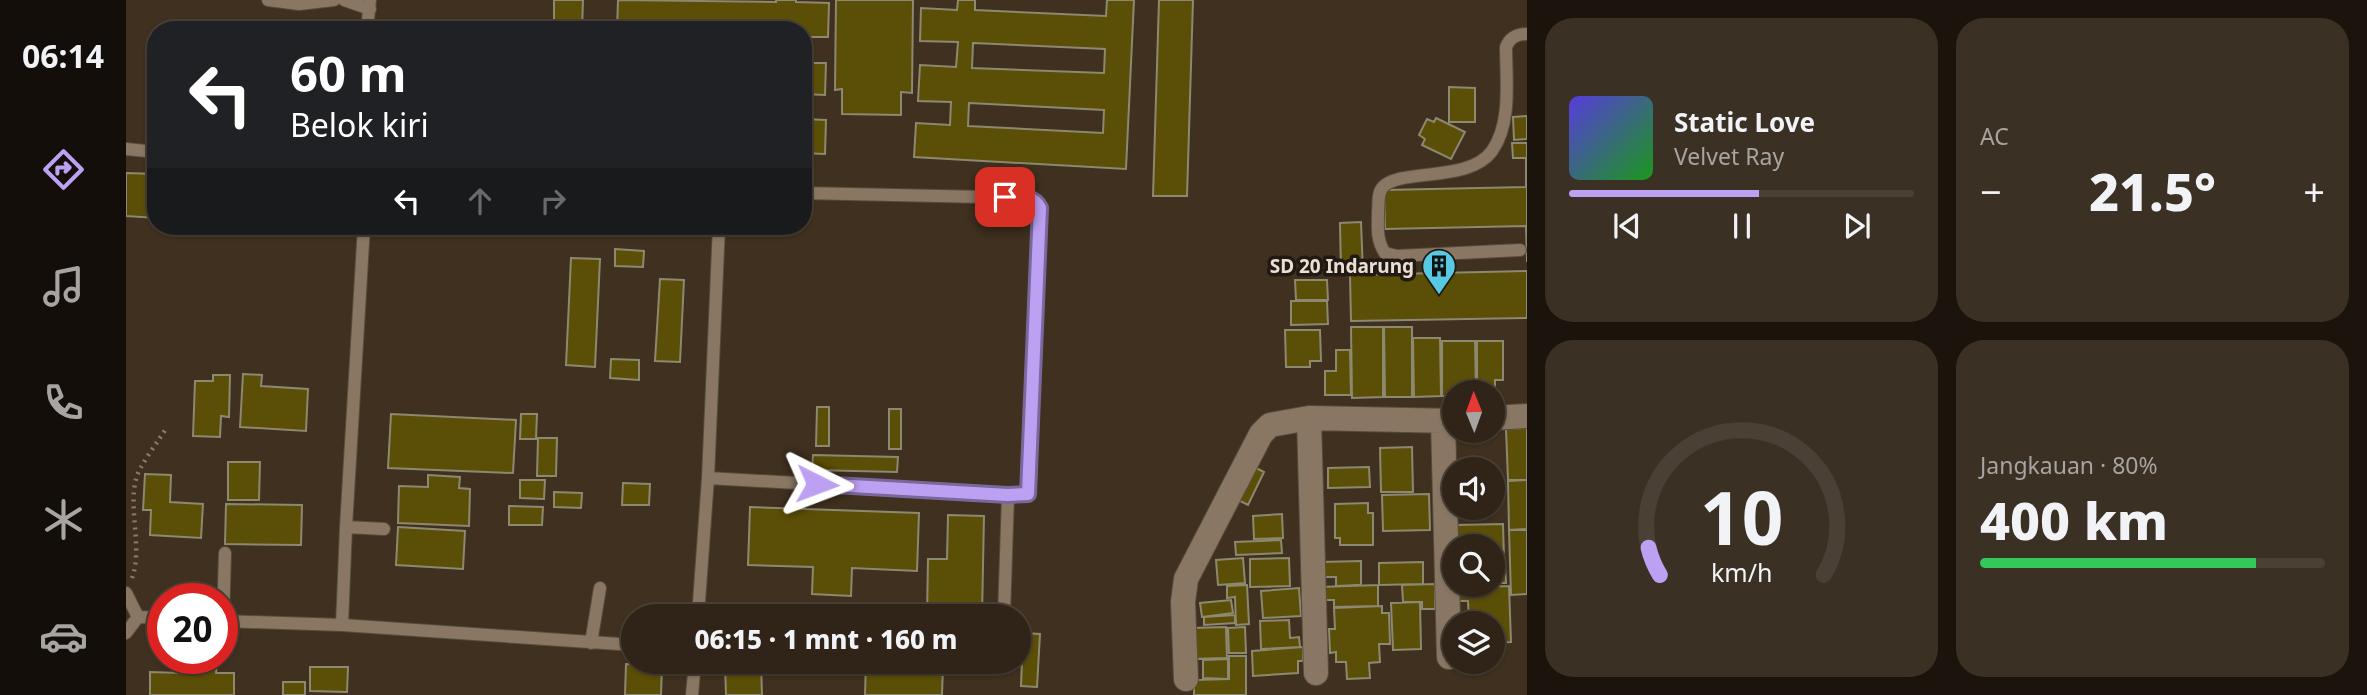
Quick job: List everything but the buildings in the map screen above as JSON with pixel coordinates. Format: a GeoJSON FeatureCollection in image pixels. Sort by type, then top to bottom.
{"type":"FeatureCollection","features":[{"type":"Feature","properties":{"kind":"street"},"geometry":{"type":"LineString","coordinates":[[1505,417],[1527,416]]}},
{"type":"Feature","properties":{"kind":"street"},"geometry":{"type":"LineString","coordinates":[[1186,679],[1183,602],[1186,579],[1261,434],[1270,425],[1309,418],[1442,421]]}},
{"type":"Feature","properties":{"kind":"street"},"geometry":{"type":"LineString","coordinates":[[1309,418],[1316,673]]}},
{"type":"Feature","properties":{"kind":"street"},"geometry":{"type":"LineString","coordinates":[[1448,443],[1449,611]]}},
{"type":"Feature","properties":{"kind":"lane"},"geometry":{"type":"LineString","coordinates":[[268,0],[283,4],[334,0]]}},
{"type":"Feature","properties":{"kind":"lane"},"geometry":{"type":"LineString","coordinates":[[344,0],[370,4]]}},
{"type":"Feature","properties":{"kind":"lane"},"geometry":{"type":"LineString","coordinates":[[1520,250],[1397,256],[1385,253],[1378,240],[1379,195],[1383,186],[1394,180],[1462,170],[1491,154],[1500,137],[1505,115],[1506,47],[1514,36],[1527,34]]}},
{"type":"Feature","properties":{"kind":"lane"},"geometry":{"type":"LineString","coordinates":[[126,149],[147,151]]}},
{"type":"Feature","properties":{"kind":"lane"},"geometry":{"type":"LineString","coordinates":[[708,478],[1028,494],[1040,208],[1037,201],[1031,198],[812,193]]}},
{"type":"Feature","properties":{"kind":"lane"},"geometry":{"type":"LineString","coordinates":[[342,625],[364,235]]}},
{"type":"Feature","properties":{"kind":"lane"},"geometry":{"type":"LineString","coordinates":[[699,604],[708,478],[719,235]]}},
{"type":"Feature","properties":{"kind":"lane"},"geometry":{"type":"LineString","coordinates":[[1004,604],[1008,495]]}},
{"type":"Feature","properties":{"kind":"lane"},"geometry":{"type":"LineString","coordinates":[[346,527],[384,529]]}},
{"type":"Feature","properties":{"kind":"lane"},"geometry":{"type":"LineString","coordinates":[[224,583],[225,552]]}},
{"type":"Feature","properties":{"kind":"lane"},"geometry":{"type":"LineString","coordinates":[[128,588],[138,617]]}},
{"type":"Feature","properties":{"kind":"lane"},"geometry":{"type":"LineString","coordinates":[[591,643],[600,588]]}},
{"type":"Feature","properties":{"kind":"lane"},"geometry":{"type":"LineString","coordinates":[[138,617],[147,617]]}},
{"type":"Feature","properties":{"kind":"lane"},"geometry":{"type":"LineString","coordinates":[[126,633],[138,617]]}},
{"type":"Feature","properties":{"kind":"lane"},"geometry":{"type":"LineString","coordinates":[[238,622],[342,625],[621,644]]}},
{"type":"Feature","properties":{"kind":"lane"},"geometry":{"type":"LineString","coordinates":[[692,695],[694,674]]}},
{"type":"Feature","properties":{"kind":"path"},"geometry":{"type":"LineString","coordinates":[[128,588],[134,573],[136,478],[167,427]]}},
{"type":"Feature","properties":{"kind":"place","name":"SD 20 Indarung"},"geometry":{"type":"Point","coordinates":[1439,296]}},
{"type":"Feature","properties":{"kind":"route"},"geometry":{"type":"LineString","coordinates":[[817,484],[1028,494],[1040,208],[1037,201],[1031,198],[1005,197]]}}]}
